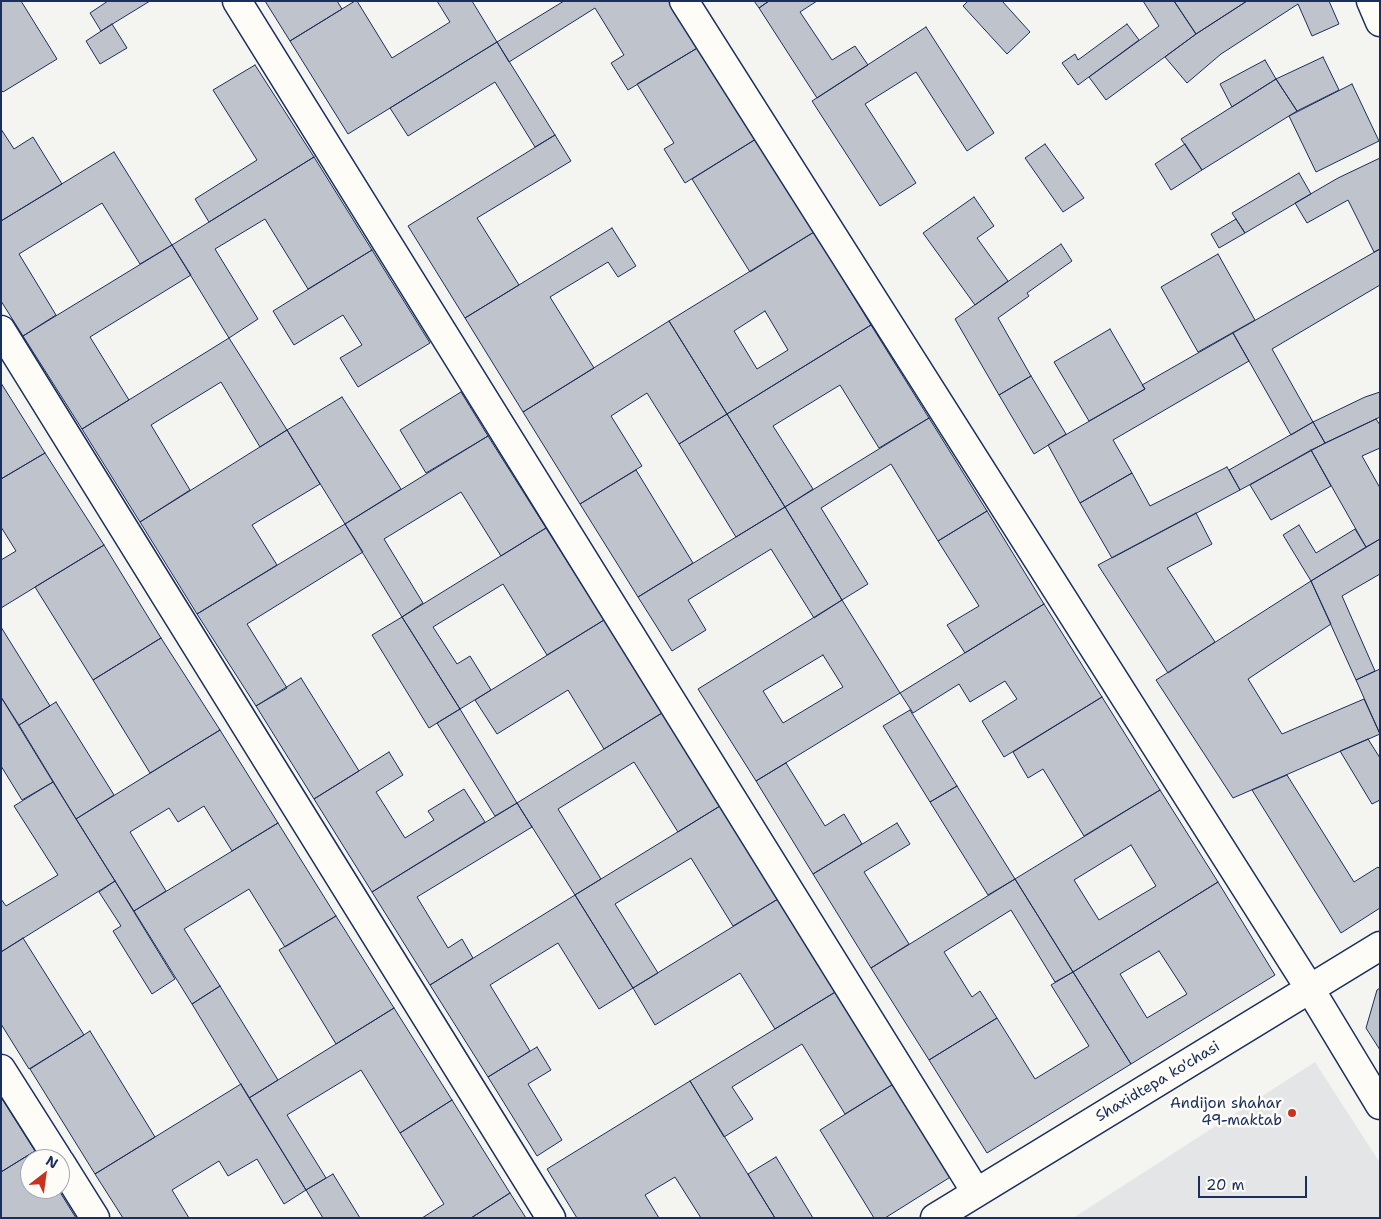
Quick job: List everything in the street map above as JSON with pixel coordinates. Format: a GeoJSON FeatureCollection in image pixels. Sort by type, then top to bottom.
{"type":"FeatureCollection","features":[{"type":"Feature","properties":{"kind":"street"},"geometry":{"type":"LineString","coordinates":[[237,1],[976,1192]]}},
{"type":"Feature","properties":{"kind":"street"},"geometry":{"type":"LineString","coordinates":[[684,1],[1310,990],[1380,1105]]}},
{"type":"Feature","properties":{"kind":"street"},"geometry":{"type":"LineString","coordinates":[[1371,1],[1380,22]]}},
{"type":"Feature","properties":{"kind":"street"},"geometry":{"type":"LineString","coordinates":[[1,330],[552,1218]]}},
{"type":"Feature","properties":{"kind":"street","name":"Shaxidtepa ko'chasi"},"geometry":{"type":"LineString","coordinates":[[935,1218],[1380,946]]}},
{"type":"Feature","properties":{"kind":"street"},"geometry":{"type":"LineString","coordinates":[[1,1069],[51,1149]]}},
{"type":"Feature","properties":{"kind":"street"},"geometry":{"type":"LineString","coordinates":[[70,1178],[95,1218]]}},
{"type":"Feature","properties":{"kind":"shaded area","name":"Andijon shahar 49-maktab"},"geometry":{"type":"Polygon","coordinates":[[[1315,1062],[1380,1163],[1380,1218],[1073,1218],[1315,1062]]]}},
{"type":"Feature","properties":{"kind":"building"},"geometry":{"type":"Polygon","coordinates":[[[1,1],[21,1],[57,59],[3,92],[1,90],[1,1]]]}},
{"type":"Feature","properties":{"kind":"building"},"geometry":{"type":"Polygon","coordinates":[[[108,1],[150,1],[101,31],[90,13],[108,1]]]}},
{"type":"Feature","properties":{"kind":"building"},"geometry":{"type":"Polygon","coordinates":[[[265,1],[337,1],[342,9],[290,41],[265,1]]]}},
{"type":"Feature","properties":{"kind":"building"},"geometry":{"type":"Polygon","coordinates":[[[357,1],[392,58],[450,22],[437,1],[472,1],[497,42],[348,134],[290,41],[357,1]]]}},
{"type":"Feature","properties":{"kind":"building"},"geometry":{"type":"Polygon","coordinates":[[[564,1],[670,1],[699,47],[628,90],[611,63],[624,55],[595,8],[509,62],[497,42],[564,1]]]}},
{"type":"Feature","properties":{"kind":"building"},"geometry":{"type":"Polygon","coordinates":[[[754,1],[769,1],[759,8],[754,1]]]}},
{"type":"Feature","properties":{"kind":"building"},"geometry":{"type":"Polygon","coordinates":[[[769,1],[817,1],[800,12],[832,60],[855,46],[868,65],[817,98],[759,8],[769,1]]]}},
{"type":"Feature","properties":{"kind":"building"},"geometry":{"type":"Polygon","coordinates":[[[968,1],[1002,1],[1030,32],[1007,54],[963,6],[968,1]]]}},
{"type":"Feature","properties":{"kind":"building"},"geometry":{"type":"Polygon","coordinates":[[[1143,1],[1174,1],[1196,34],[1106,100],[1089,77],[1159,26],[1143,1]]]}},
{"type":"Feature","properties":{"kind":"building"},"geometry":{"type":"Polygon","coordinates":[[[1174,1],[1247,1],[1196,34],[1174,1]]]}},
{"type":"Feature","properties":{"kind":"building"},"geometry":{"type":"Polygon","coordinates":[[[1247,1],[1329,1],[1339,24],[1312,36],[1298,4],[1221,54],[1187,83],[1165,57],[1196,34],[1247,1]]]}},
{"type":"Feature","properties":{"kind":"building"},"geometry":{"type":"Polygon","coordinates":[[[112,24],[127,48],[100,64],[86,41],[112,24]]]}},
{"type":"Feature","properties":{"kind":"building"},"geometry":{"type":"Polygon","coordinates":[[[1127,24],[1139,40],[1078,85],[1062,63],[1075,54],[1078,60],[1127,24]]]}},
{"type":"Feature","properties":{"kind":"building"},"geometry":{"type":"Polygon","coordinates":[[[926,27],[994,133],[967,151],[916,72],[865,104],[916,183],[880,206],[812,101],[926,27]]]}},
{"type":"Feature","properties":{"kind":"building"},"geometry":{"type":"Polygon","coordinates":[[[497,42],[555,135],[535,147],[495,82],[408,136],[390,108],[497,42]]]}},
{"type":"Feature","properties":{"kind":"building"},"geometry":{"type":"Polygon","coordinates":[[[699,47],[756,139],[685,183],[664,149],[674,143],[637,84],[699,47]]]}},
{"type":"Feature","properties":{"kind":"building"},"geometry":{"type":"Polygon","coordinates":[[[1323,57],[1339,90],[1297,111],[1276,79],[1323,57]]]}},
{"type":"Feature","properties":{"kind":"building"},"geometry":{"type":"Polygon","coordinates":[[[1265,60],[1276,79],[1232,107],[1220,84],[1265,60]]]}},
{"type":"Feature","properties":{"kind":"building"},"geometry":{"type":"Polygon","coordinates":[[[255,65],[314,157],[209,222],[195,199],[257,160],[213,90],[255,65]]]}},
{"type":"Feature","properties":{"kind":"building"},"geometry":{"type":"Polygon","coordinates":[[[1276,79],[1297,111],[1202,170],[1181,139],[1276,79]]]}},
{"type":"Feature","properties":{"kind":"building"},"geometry":{"type":"Polygon","coordinates":[[[1352,84],[1379,141],[1316,172],[1289,116],[1352,84]]]}},
{"type":"Feature","properties":{"kind":"building"},"geometry":{"type":"Polygon","coordinates":[[[1,129],[14,149],[33,137],[62,184],[1,221],[1,129]]]}},
{"type":"Feature","properties":{"kind":"building"},"geometry":{"type":"Polygon","coordinates":[[[555,135],[571,161],[477,218],[519,285],[465,318],[408,226],[555,135]]]}},
{"type":"Feature","properties":{"kind":"building"},"geometry":{"type":"Polygon","coordinates":[[[756,139],[814,232],[750,272],[692,179],[756,139]]]}},
{"type":"Feature","properties":{"kind":"building"},"geometry":{"type":"Polygon","coordinates":[[[1045,144],[1084,198],[1063,212],[1025,158],[1045,144]]]}},
{"type":"Feature","properties":{"kind":"building"},"geometry":{"type":"Polygon","coordinates":[[[1185,144],[1202,170],[1171,190],[1155,164],[1185,144]]]}},
{"type":"Feature","properties":{"kind":"building"},"geometry":{"type":"Polygon","coordinates":[[[114,152],[172,245],[140,264],[102,203],[19,254],[56,315],[23,336],[1,301],[1,221],[114,152]]]}},
{"type":"Feature","properties":{"kind":"building"},"geometry":{"type":"Polygon","coordinates":[[[314,157],[372,250],[308,289],[265,219],[215,249],[258,319],[229,338],[172,245],[314,157]]]}},
{"type":"Feature","properties":{"kind":"building"},"geometry":{"type":"Polygon","coordinates":[[[1380,158],[1380,249],[1374,252],[1348,200],[1307,223],[1295,203],[1338,178],[1380,158]]]}},
{"type":"Feature","properties":{"kind":"building"},"geometry":{"type":"Polygon","coordinates":[[[1299,173],[1311,194],[1245,233],[1232,213],[1299,173]]]}},
{"type":"Feature","properties":{"kind":"building"},"geometry":{"type":"Polygon","coordinates":[[[974,197],[994,226],[977,238],[1008,281],[975,305],[923,233],[974,197]]]}},
{"type":"Feature","properties":{"kind":"building"},"geometry":{"type":"Polygon","coordinates":[[[1236,219],[1245,233],[1219,248],[1211,234],[1236,219]]]}},
{"type":"Feature","properties":{"kind":"building"},"geometry":{"type":"Polygon","coordinates":[[[612,228],[636,266],[618,277],[608,262],[550,297],[594,368],[523,412],[465,318],[612,228]]]}},
{"type":"Feature","properties":{"kind":"building"},"geometry":{"type":"Polygon","coordinates":[[[814,232],[871,325],[727,414],[669,321],[814,232]],[[765,311],[734,331],[757,369],[788,350],[765,311]]]}},
{"type":"Feature","properties":{"kind":"building"},"geometry":{"type":"Polygon","coordinates":[[[1061,244],[1072,261],[1027,293],[1029,296],[998,318],[1031,376],[999,395],[955,319],[1061,244]]]}},
{"type":"Feature","properties":{"kind":"building"},"geometry":{"type":"Polygon","coordinates":[[[172,245],[191,275],[90,337],[129,400],[82,429],[23,336],[172,245]]]}},
{"type":"Feature","properties":{"kind":"building"},"geometry":{"type":"Polygon","coordinates":[[[1380,249],[1380,285],[1272,349],[1313,422],[1291,435],[1233,333],[1380,249]]]}},
{"type":"Feature","properties":{"kind":"building"},"geometry":{"type":"Polygon","coordinates":[[[372,250],[430,343],[358,387],[340,358],[362,345],[343,315],[294,345],[273,311],[372,250]]]}},
{"type":"Feature","properties":{"kind":"building"},"geometry":{"type":"Polygon","coordinates":[[[1218,254],[1255,320],[1198,352],[1161,287],[1218,254]]]}},
{"type":"Feature","properties":{"kind":"building"},"geometry":{"type":"Polygon","coordinates":[[[669,321],[727,414],[679,444],[647,393],[611,416],[642,466],[580,504],[523,412],[669,321]]]}},
{"type":"Feature","properties":{"kind":"building"},"geometry":{"type":"Polygon","coordinates":[[[871,325],[929,418],[879,448],[840,385],[773,426],[813,489],[785,507],[727,414],[871,325]]]}},
{"type":"Feature","properties":{"kind":"building"},"geometry":{"type":"Polygon","coordinates":[[[1110,329],[1145,389],[1089,421],[1054,362],[1110,329]]]}},
{"type":"Feature","properties":{"kind":"building"},"geometry":{"type":"Polygon","coordinates":[[[1233,333],[1249,361],[1113,440],[1132,473],[1080,503],[1048,445],[1145,389],[1142,385],[1233,333]]]}},
{"type":"Feature","properties":{"kind":"building"},"geometry":{"type":"Polygon","coordinates":[[[229,338],[287,430],[260,447],[221,382],[151,425],[190,490],[140,522],[82,429],[229,338]]]}},
{"type":"Feature","properties":{"kind":"building"},"geometry":{"type":"Polygon","coordinates":[[[1031,376],[1066,434],[1034,454],[999,395],[1031,376]]]}},
{"type":"Feature","properties":{"kind":"building"},"geometry":{"type":"Polygon","coordinates":[[[1,383],[45,453],[1,479],[1,383]]]}},
{"type":"Feature","properties":{"kind":"building"},"geometry":{"type":"Polygon","coordinates":[[[461,392],[488,436],[426,473],[400,430],[461,392]]]}},
{"type":"Feature","properties":{"kind":"building"},"geometry":{"type":"Polygon","coordinates":[[[1380,392],[1380,417],[1325,443],[1313,422],[1365,397],[1380,392]]]}},
{"type":"Feature","properties":{"kind":"building"},"geometry":{"type":"Polygon","coordinates":[[[342,397],[401,489],[345,524],[287,430],[342,397]]]}},
{"type":"Feature","properties":{"kind":"building"},"geometry":{"type":"Polygon","coordinates":[[[727,414],[785,507],[736,537],[679,444],[727,414]]]}},
{"type":"Feature","properties":{"kind":"building"},"geometry":{"type":"Polygon","coordinates":[[[929,418],[987,511],[938,541],[891,464],[821,508],[868,584],[842,600],[785,507],[929,418]]]}},
{"type":"Feature","properties":{"kind":"building"},"geometry":{"type":"Polygon","coordinates":[[[1376,419],[1380,425],[1380,448],[1362,456],[1380,488],[1380,539],[1366,547],[1311,450],[1376,419]]]}},
{"type":"Feature","properties":{"kind":"building"},"geometry":{"type":"Polygon","coordinates":[[[1313,422],[1325,443],[1240,490],[1229,470],[1313,422]]]}},
{"type":"Feature","properties":{"kind":"building"},"geometry":{"type":"Polygon","coordinates":[[[287,430],[320,484],[252,525],[277,565],[197,614],[140,522],[287,430]]]}},
{"type":"Feature","properties":{"kind":"building"},"geometry":{"type":"Polygon","coordinates":[[[488,436],[546,528],[501,556],[461,492],[384,539],[423,603],[402,617],[345,524],[488,436]]]}},
{"type":"Feature","properties":{"kind":"building"},"geometry":{"type":"Polygon","coordinates":[[[1311,450],[1331,486],[1271,520],[1250,485],[1311,450]]]}},
{"type":"Feature","properties":{"kind":"building"},"geometry":{"type":"Polygon","coordinates":[[[45,453],[104,545],[1,608],[1,560],[16,551],[1,527],[1,479],[45,453]]]}},
{"type":"Feature","properties":{"kind":"building"},"geometry":{"type":"Polygon","coordinates":[[[1227,467],[1240,490],[1112,558],[1080,503],[1132,473],[1150,506],[1227,467]]]}},
{"type":"Feature","properties":{"kind":"building"},"geometry":{"type":"Polygon","coordinates":[[[636,470],[693,563],[638,597],[580,504],[636,470]]]}},
{"type":"Feature","properties":{"kind":"building"},"geometry":{"type":"Polygon","coordinates":[[[785,507],[842,600],[814,618],[771,549],[688,600],[706,630],[672,651],[638,597],[785,507]]]}},
{"type":"Feature","properties":{"kind":"building"},"geometry":{"type":"Polygon","coordinates":[[[987,511],[1044,604],[965,653],[947,625],[979,606],[938,541],[987,511]]]}},
{"type":"Feature","properties":{"kind":"building"},"geometry":{"type":"Polygon","coordinates":[[[1196,513],[1212,544],[1167,568],[1215,642],[1168,673],[1098,565],[1196,513]]]}},
{"type":"Feature","properties":{"kind":"building"},"geometry":{"type":"Polygon","coordinates":[[[345,524],[363,552],[247,624],[287,688],[256,706],[197,614],[345,524]]]}},
{"type":"Feature","properties":{"kind":"building"},"geometry":{"type":"Polygon","coordinates":[[[1299,525],[1316,553],[1355,529],[1366,547],[1311,581],[1283,535],[1299,525]]]}},
{"type":"Feature","properties":{"kind":"building"},"geometry":{"type":"Polygon","coordinates":[[[546,528],[604,620],[547,655],[503,584],[433,627],[457,664],[470,656],[491,690],[460,709],[402,617],[546,528]]]}},
{"type":"Feature","properties":{"kind":"building"},"geometry":{"type":"Polygon","coordinates":[[[1380,539],[1380,574],[1342,596],[1375,671],[1356,680],[1311,581],[1380,539]]]}},
{"type":"Feature","properties":{"kind":"building"},"geometry":{"type":"Polygon","coordinates":[[[104,545],[161,638],[93,680],[35,587],[104,545]]]}},
{"type":"Feature","properties":{"kind":"building"},"geometry":{"type":"Polygon","coordinates":[[[1311,581],[1331,624],[1248,679],[1282,734],[1364,699],[1380,734],[1233,798],[1156,680],[1311,581]]]}},
{"type":"Feature","properties":{"kind":"building"},"geometry":{"type":"Polygon","coordinates":[[[842,600],[900,693],[756,781],[698,689],[842,600]],[[823,655],[763,691],[783,723],[843,687],[823,655]]]}},
{"type":"Feature","properties":{"kind":"building"},"geometry":{"type":"Polygon","coordinates":[[[1044,604],[1102,697],[1004,757],[982,721],[1017,699],[1005,681],[970,702],[959,684],[913,713],[900,693],[1044,604]]]}},
{"type":"Feature","properties":{"kind":"building"},"geometry":{"type":"Polygon","coordinates":[[[402,617],[460,709],[429,728],[372,635],[402,617]]]}},
{"type":"Feature","properties":{"kind":"building"},"geometry":{"type":"Polygon","coordinates":[[[604,620],[662,713],[604,749],[568,690],[497,734],[475,700],[604,620]]]}},
{"type":"Feature","properties":{"kind":"building"},"geometry":{"type":"Polygon","coordinates":[[[1,627],[50,706],[19,725],[1,697],[1,627]]]}},
{"type":"Feature","properties":{"kind":"building"},"geometry":{"type":"Polygon","coordinates":[[[161,638],[220,730],[150,773],[93,680],[161,638]]]}},
{"type":"Feature","properties":{"kind":"building"},"geometry":{"type":"Polygon","coordinates":[[[1380,669],[1380,734],[1356,680],[1380,669]]]}},
{"type":"Feature","properties":{"kind":"building"},"geometry":{"type":"Polygon","coordinates":[[[301,678],[359,771],[314,799],[256,706],[301,678]]]}},
{"type":"Feature","properties":{"kind":"building"},"geometry":{"type":"Polygon","coordinates":[[[1,697],[53,782],[22,800],[1,766],[1,697]]]}},
{"type":"Feature","properties":{"kind":"building"},"geometry":{"type":"Polygon","coordinates":[[[1102,697],[1160,790],[1084,836],[1043,769],[1028,778],[1013,752],[1102,697]]]}},
{"type":"Feature","properties":{"kind":"building"},"geometry":{"type":"Polygon","coordinates":[[[56,702],[114,795],[76,819],[19,725],[56,702]]]}},
{"type":"Feature","properties":{"kind":"building"},"geometry":{"type":"Polygon","coordinates":[[[460,709],[517,803],[495,816],[437,723],[460,709]]]}},
{"type":"Feature","properties":{"kind":"building"},"geometry":{"type":"Polygon","coordinates":[[[910,710],[957,786],[930,802],[883,726],[910,710]]]}},
{"type":"Feature","properties":{"kind":"building"},"geometry":{"type":"Polygon","coordinates":[[[662,713],[720,806],[678,832],[634,762],[558,809],[601,879],[575,895],[517,803],[662,713]]]}},
{"type":"Feature","properties":{"kind":"building"},"geometry":{"type":"Polygon","coordinates":[[[220,730],[278,823],[232,851],[204,806],[178,822],[169,808],[130,832],[166,891],[134,911],[76,819],[220,730]]]}},
{"type":"Feature","properties":{"kind":"building"},"geometry":{"type":"Polygon","coordinates":[[[1368,739],[1380,758],[1380,800],[1372,804],[1340,751],[1368,739]]]}},
{"type":"Feature","properties":{"kind":"building"},"geometry":{"type":"Polygon","coordinates":[[[389,752],[403,775],[376,792],[405,838],[434,820],[428,811],[464,789],[485,822],[372,892],[314,799],[389,752]]]}},
{"type":"Feature","properties":{"kind":"building"},"geometry":{"type":"Polygon","coordinates":[[[786,763],[825,826],[844,814],[862,844],[813,874],[756,781],[786,763]]]}},
{"type":"Feature","properties":{"kind":"building"},"geometry":{"type":"Polygon","coordinates":[[[1287,775],[1354,882],[1378,867],[1380,869],[1380,908],[1341,933],[1252,790],[1287,775]]]}},
{"type":"Feature","properties":{"kind":"building"},"geometry":{"type":"Polygon","coordinates":[[[53,782],[115,881],[1,952],[1,899],[6,906],[58,875],[14,806],[53,782]]]}},
{"type":"Feature","properties":{"kind":"building"},"geometry":{"type":"Polygon","coordinates":[[[957,786],[1015,879],[988,895],[930,802],[957,786]]]}},
{"type":"Feature","properties":{"kind":"building"},"geometry":{"type":"Polygon","coordinates":[[[1160,790],[1218,882],[1073,972],[1015,879],[1160,790]],[[1131,845],[1074,880],[1099,920],[1156,886],[1131,845]]]}},
{"type":"Feature","properties":{"kind":"building"},"geometry":{"type":"Polygon","coordinates":[[[517,803],[532,827],[417,897],[448,948],[462,939],[473,958],[430,985],[372,892],[517,803]]]}},
{"type":"Feature","properties":{"kind":"building"},"geometry":{"type":"Polygon","coordinates":[[[720,806],[778,899],[733,926],[691,858],[615,904],[658,973],[633,988],[575,895],[720,806]]]}},
{"type":"Feature","properties":{"kind":"building"},"geometry":{"type":"Polygon","coordinates":[[[278,823],[336,916],[285,947],[249,889],[184,929],[220,986],[192,1004],[134,911],[278,823]]]}},
{"type":"Feature","properties":{"kind":"building"},"geometry":{"type":"Polygon","coordinates":[[[897,823],[910,844],[864,872],[909,944],[871,968],[813,874],[897,823]]]}},
{"type":"Feature","properties":{"kind":"building"},"geometry":{"type":"Polygon","coordinates":[[[1015,879],[1073,972],[1055,982],[1011,910],[944,952],[972,997],[980,991],[997,1018],[929,1060],[871,968],[1015,879]]]}},
{"type":"Feature","properties":{"kind":"building"},"geometry":{"type":"Polygon","coordinates":[[[115,881],[175,979],[152,994],[113,931],[121,926],[99,892],[115,881]]]}},
{"type":"Feature","properties":{"kind":"building"},"geometry":{"type":"Polygon","coordinates":[[[1218,882],[1275,975],[1131,1064],[1073,972],[1218,882]],[[1159,951],[1120,974],[1147,1018],[1187,994],[1159,951]]]}},
{"type":"Feature","properties":{"kind":"building"},"geometry":{"type":"Polygon","coordinates":[[[575,895],[633,988],[599,1009],[558,943],[490,985],[530,1051],[488,1077],[430,985],[575,895]]]}},
{"type":"Feature","properties":{"kind":"building"},"geometry":{"type":"Polygon","coordinates":[[[778,899],[837,991],[775,1029],[740,973],[655,1025],[633,988],[778,899]]]}},
{"type":"Feature","properties":{"kind":"building"},"geometry":{"type":"Polygon","coordinates":[[[336,916],[394,1008],[336,1044],[279,950],[336,916]]]}},
{"type":"Feature","properties":{"kind":"building"},"geometry":{"type":"Polygon","coordinates":[[[23,938],[84,1035],[29,1069],[1,1024],[1,952],[23,938]]]}},
{"type":"Feature","properties":{"kind":"building"},"geometry":{"type":"Polygon","coordinates":[[[1073,972],[1131,1064],[987,1153],[929,1060],[997,1018],[1035,1079],[1089,1046],[1051,985],[1073,972]]]}},
{"type":"Feature","properties":{"kind":"building"},"geometry":{"type":"Polygon","coordinates":[[[220,986],[278,1080],[249,1098],[192,1004],[220,986]]]}},
{"type":"Feature","properties":{"kind":"building"},"geometry":{"type":"Polygon","coordinates":[[[1380,988],[1380,1050],[1366,1028],[1377,990],[1380,988]]]}},
{"type":"Feature","properties":{"kind":"building"},"geometry":{"type":"Polygon","coordinates":[[[837,991],[895,1083],[845,1114],[802,1044],[732,1087],[753,1119],[724,1137],[690,1081],[837,991]]]}},
{"type":"Feature","properties":{"kind":"building"},"geometry":{"type":"Polygon","coordinates":[[[394,1008],[452,1100],[400,1133],[361,1070],[287,1115],[326,1178],[306,1190],[249,1098],[394,1008]]]}},
{"type":"Feature","properties":{"kind":"building"},"geometry":{"type":"Polygon","coordinates":[[[90,1031],[155,1137],[95,1174],[30,1069],[90,1031]]]}},
{"type":"Feature","properties":{"kind":"building"},"geometry":{"type":"Polygon","coordinates":[[[537,1047],[551,1070],[528,1084],[562,1140],[537,1156],[488,1077],[537,1047]]]}},
{"type":"Feature","properties":{"kind":"building"},"geometry":{"type":"Polygon","coordinates":[[[690,1081],[775,1218],[701,1218],[675,1177],[645,1195],[659,1218],[577,1218],[547,1169],[690,1081]]]}},
{"type":"Feature","properties":{"kind":"building"},"geometry":{"type":"Polygon","coordinates":[[[895,1083],[952,1176],[885,1218],[874,1218],[820,1130],[895,1083]]]}},
{"type":"Feature","properties":{"kind":"building"},"geometry":{"type":"Polygon","coordinates":[[[241,1084],[306,1190],[284,1204],[257,1159],[228,1176],[219,1161],[172,1190],[189,1218],[123,1218],[95,1174],[241,1084]]]}},
{"type":"Feature","properties":{"kind":"building"},"geometry":{"type":"Polygon","coordinates":[[[1,1097],[34,1149],[20,1149],[20,1160],[1,1172],[1,1097]]]}},
{"type":"Feature","properties":{"kind":"building"},"geometry":{"type":"Polygon","coordinates":[[[452,1100],[510,1193],[471,1218],[422,1218],[444,1204],[400,1133],[452,1100]]]}},
{"type":"Feature","properties":{"kind":"building"},"geometry":{"type":"Polygon","coordinates":[[[776,1157],[813,1218],[775,1218],[748,1174],[776,1157]]]}},
{"type":"Feature","properties":{"kind":"building"},"geometry":{"type":"Polygon","coordinates":[[[20,1160],[20,1199],[64,1199],[76,1218],[1,1218],[1,1172],[20,1160]]]}},
{"type":"Feature","properties":{"kind":"building"},"geometry":{"type":"Polygon","coordinates":[[[333,1174],[360,1218],[323,1218],[306,1190],[333,1174]]]}},
{"type":"Feature","properties":{"kind":"building"},"geometry":{"type":"Polygon","coordinates":[[[510,1193],[526,1218],[471,1218],[510,1193]]]}},
{"type":"Feature","properties":{"kind":"place","name":"Andijon shahar 49-maktab"},"geometry":{"type":"Point","coordinates":[1292,1113]}}]}
